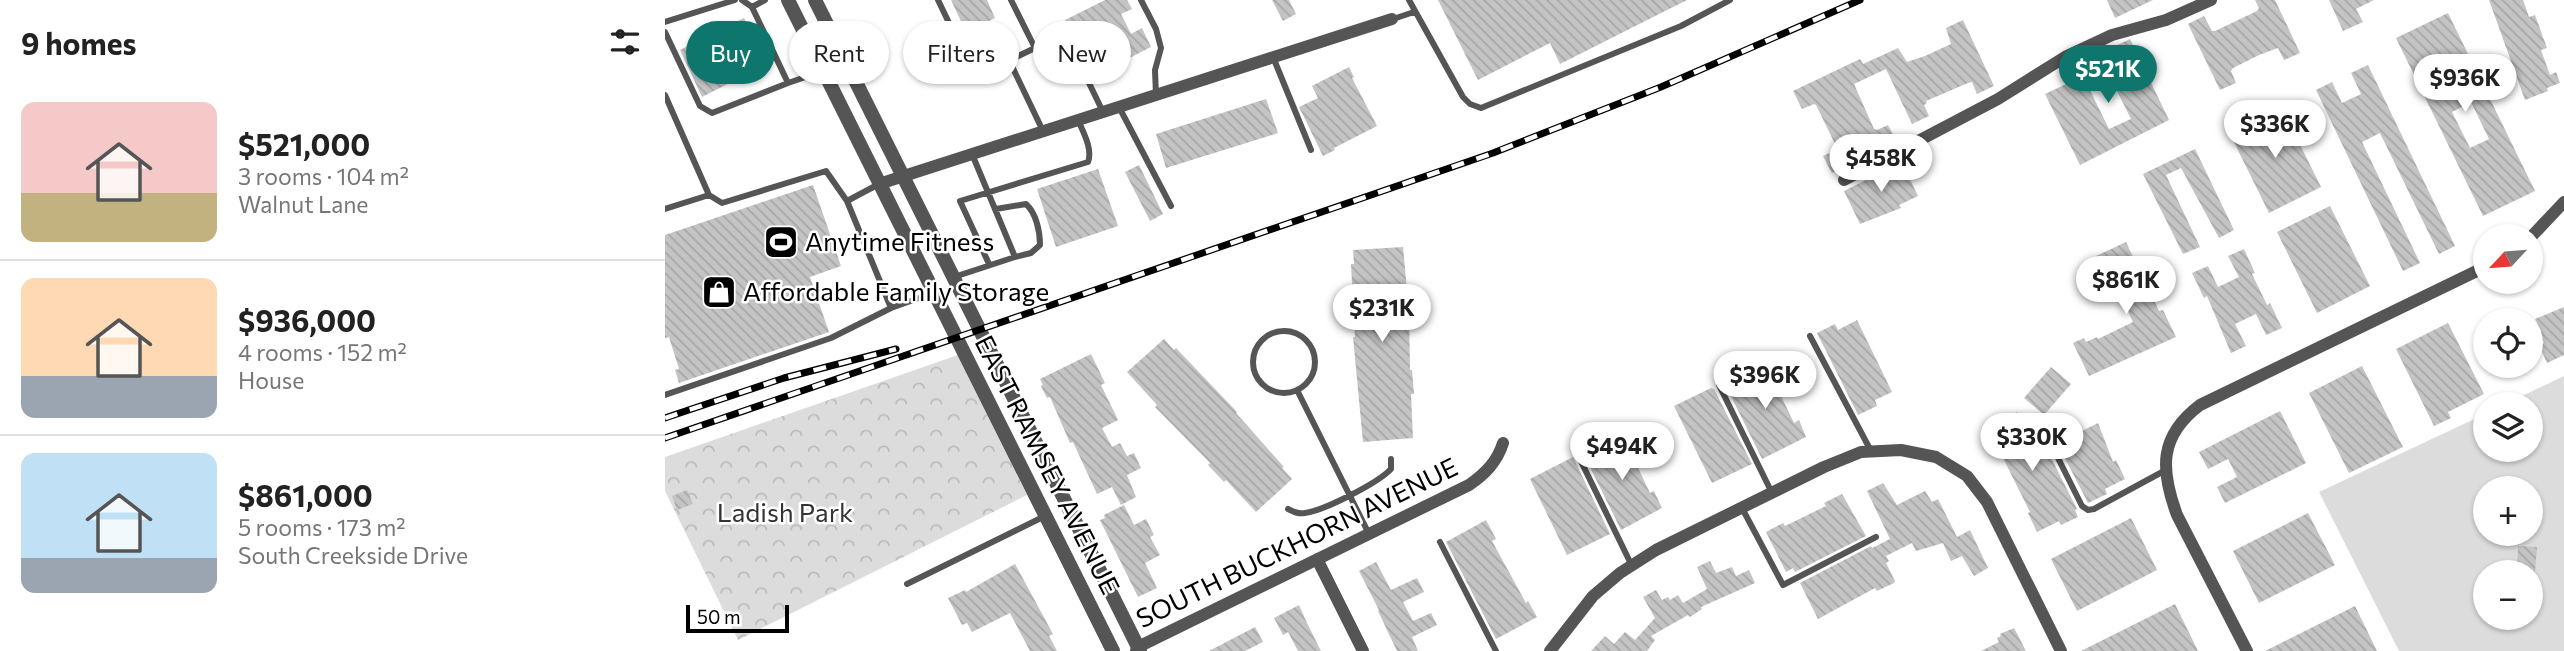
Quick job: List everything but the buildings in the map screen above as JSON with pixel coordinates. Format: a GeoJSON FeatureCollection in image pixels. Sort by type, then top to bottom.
{"type":"FeatureCollection","features":[{"type":"Feature","properties":{"kind":"street","name":"EAST RAMSEY AVENUE"},"geometry":{"type":"LineString","coordinates":[[788,0],[798,21]]}},
{"type":"Feature","properties":{"kind":"street","name":"EAST RAMSEY AVENUE"},"geometry":{"type":"LineString","coordinates":[[815,0],[825,21]]}},
{"type":"Feature","properties":{"kind":"street"},"geometry":{"type":"LineString","coordinates":[[1843,180],[1998,99],[2065,57],[2112,35],[2166,20],[2211,0]]}},
{"type":"Feature","properties":{"kind":"street"},"geometry":{"type":"LineString","coordinates":[[879,184],[1392,19]]}},
{"type":"Feature","properties":{"kind":"street","name":"EAST RAMSEY AVENUE"},"geometry":{"type":"LineString","coordinates":[[829,84],[1114,651]]}},
{"type":"Feature","properties":{"kind":"street","name":"EAST RAMSEY AVENUE"},"geometry":{"type":"LineString","coordinates":[[856,84],[1138,650]]}},
{"type":"Feature","properties":{"kind":"street"},"geometry":{"type":"LineString","coordinates":[[2543,224],[2564,202]]}},
{"type":"Feature","properties":{"kind":"street"},"geometry":{"type":"LineString","coordinates":[[2247,651],[2177,515],[2169,494],[2164,471],[2168,449],[2176,429],[2187,415],[2200,405],[2473,273]]}},
{"type":"Feature","properties":{"kind":"street","name":"SOUTH BUCKHORN AVENUE"},"geometry":{"type":"LineString","coordinates":[[1138,650],[1469,485],[1484,474],[1500,454],[1503,443]]}},
{"type":"Feature","properties":{"kind":"street"},"geometry":{"type":"LineString","coordinates":[[1550,651],[1593,596],[1656,550],[1824,467],[1861,452],[1901,450],[1936,457],[1967,476],[1987,502],[2061,651]]}},
{"type":"Feature","properties":{"kind":"street"},"geometry":{"type":"LineString","coordinates":[[1317,559],[1363,651]]}},
{"type":"Feature","properties":{"kind":"lane"},"geometry":{"type":"LineString","coordinates":[[665,22],[734,0]]}},
{"type":"Feature","properties":{"kind":"lane"},"geometry":{"type":"LineString","coordinates":[[665,32],[700,106],[712,113],[788,83],[752,6],[742,0]]}},
{"type":"Feature","properties":{"kind":"lane"},"geometry":{"type":"LineString","coordinates":[[752,6],[765,0]]}},
{"type":"Feature","properties":{"kind":"lane"},"geometry":{"type":"LineString","coordinates":[[938,0],[948,21]]}},
{"type":"Feature","properties":{"kind":"lane"},"geometry":{"type":"LineString","coordinates":[[1011,0],[1035,48],[1019,56]]}},
{"type":"Feature","properties":{"kind":"lane"},"geometry":{"type":"LineString","coordinates":[[1141,0],[1156,29],[1161,48],[1155,70],[1156,95]]}},
{"type":"Feature","properties":{"kind":"lane"},"geometry":{"type":"LineString","coordinates":[[1409,0],[1463,97],[1470,104],[1481,108],[1681,26],[1730,0]]}},
{"type":"Feature","properties":{"kind":"lane"},"geometry":{"type":"LineString","coordinates":[[1392,19],[1414,12]]}},
{"type":"Feature","properties":{"kind":"lane"},"geometry":{"type":"LineString","coordinates":[[1273,57],[1311,150]]}},
{"type":"Feature","properties":{"kind":"lane"},"geometry":{"type":"LineString","coordinates":[[1019,79],[1043,131]]}},
{"type":"Feature","properties":{"kind":"lane"},"geometry":{"type":"LineString","coordinates":[[1089,84],[1103,112]]}},
{"type":"Feature","properties":{"kind":"lane"},"geometry":{"type":"LineString","coordinates":[[665,95],[709,195],[722,203],[826,171],[847,201],[891,308]]}},
{"type":"Feature","properties":{"kind":"lane"},"geometry":{"type":"LineString","coordinates":[[1119,107],[1171,206]]}},
{"type":"Feature","properties":{"kind":"lane"},"geometry":{"type":"LineString","coordinates":[[989,264],[960,201],[1088,162],[1089,150],[1078,120]]}},
{"type":"Feature","properties":{"kind":"lane"},"geometry":{"type":"LineString","coordinates":[[972,153],[1015,257]]}},
{"type":"Feature","properties":{"kind":"lane"},"geometry":{"type":"LineString","coordinates":[[847,201],[879,184]]}},
{"type":"Feature","properties":{"kind":"lane"},"geometry":{"type":"LineString","coordinates":[[665,209],[709,195]]}},
{"type":"Feature","properties":{"kind":"lane"},"geometry":{"type":"LineString","coordinates":[[953,278],[989,264],[1031,253],[1040,245],[1036,221],[1030,207],[1026,204],[996,209]]}},
{"type":"Feature","properties":{"kind":"lane"},"geometry":{"type":"LineString","coordinates":[[665,395],[831,338],[891,308],[933,293]]}},
{"type":"Feature","properties":{"kind":"lane"},"geometry":{"type":"LineString","coordinates":[[1293,332],[1302,337],[1314,354],[1312,375],[1297,390],[1278,393],[1269,389],[1256,375],[1253,366],[1257,347],[1272,333],[1293,332]]}},
{"type":"Feature","properties":{"kind":"lane"},"geometry":{"type":"LineString","coordinates":[[1810,336],[1871,451]]}},
{"type":"Feature","properties":{"kind":"lane"},"geometry":{"type":"LineString","coordinates":[[1719,385],[1772,493]]}},
{"type":"Feature","properties":{"kind":"lane"},"geometry":{"type":"LineString","coordinates":[[1297,390],[1369,534]]}},
{"type":"Feature","properties":{"kind":"lane"},"geometry":{"type":"LineString","coordinates":[[2043,428],[2082,506],[2088,510],[2164,471]]}},
{"type":"Feature","properties":{"kind":"lane"},"geometry":{"type":"LineString","coordinates":[[1575,449],[1632,566]]}},
{"type":"Feature","properties":{"kind":"lane"},"geometry":{"type":"LineString","coordinates":[[1288,509],[1300,514],[1315,512],[1382,478],[1391,469],[1391,459]]}},
{"type":"Feature","properties":{"kind":"lane"},"geometry":{"type":"LineString","coordinates":[[1742,508],[1783,586],[1876,537]]}},
{"type":"Feature","properties":{"kind":"lane"},"geometry":{"type":"LineString","coordinates":[[907,584],[1045,516]]}},
{"type":"Feature","properties":{"kind":"lane"},"geometry":{"type":"LineString","coordinates":[[1440,541],[1496,651]]}},
{"type":"Feature","properties":{"kind":"green space","name":"Ladish Park"},"geometry":{"type":"Polygon","coordinates":[[[958,355],[1027,495],[738,640],[665,491],[665,457],[958,355]]]}},
{"type":"Feature","properties":{"kind":"green space"},"geometry":{"type":"Polygon","coordinates":[[[2564,376],[2564,651],[2399,651],[2319,492],[2473,420],[2473,462],[2543,462],[2543,392],[2530,392],[2564,376]]]}},
{"type":"Feature","properties":{"kind":"railway"},"geometry":{"type":"LineString","coordinates":[[665,438],[1493,153],[1661,87],[1860,0]]}},
{"type":"Feature","properties":{"kind":"railway"},"geometry":{"type":"LineString","coordinates":[[665,418],[784,378],[896,349]]}},
{"type":"Feature","properties":{"kind":"place","name":"Anytime Fitness"},"geometry":{"type":"Point","coordinates":[781,242]}},
{"type":"Feature","properties":{"kind":"place","name":"Affordable Family Storage"},"geometry":{"type":"Point","coordinates":[719,292]}}]}
